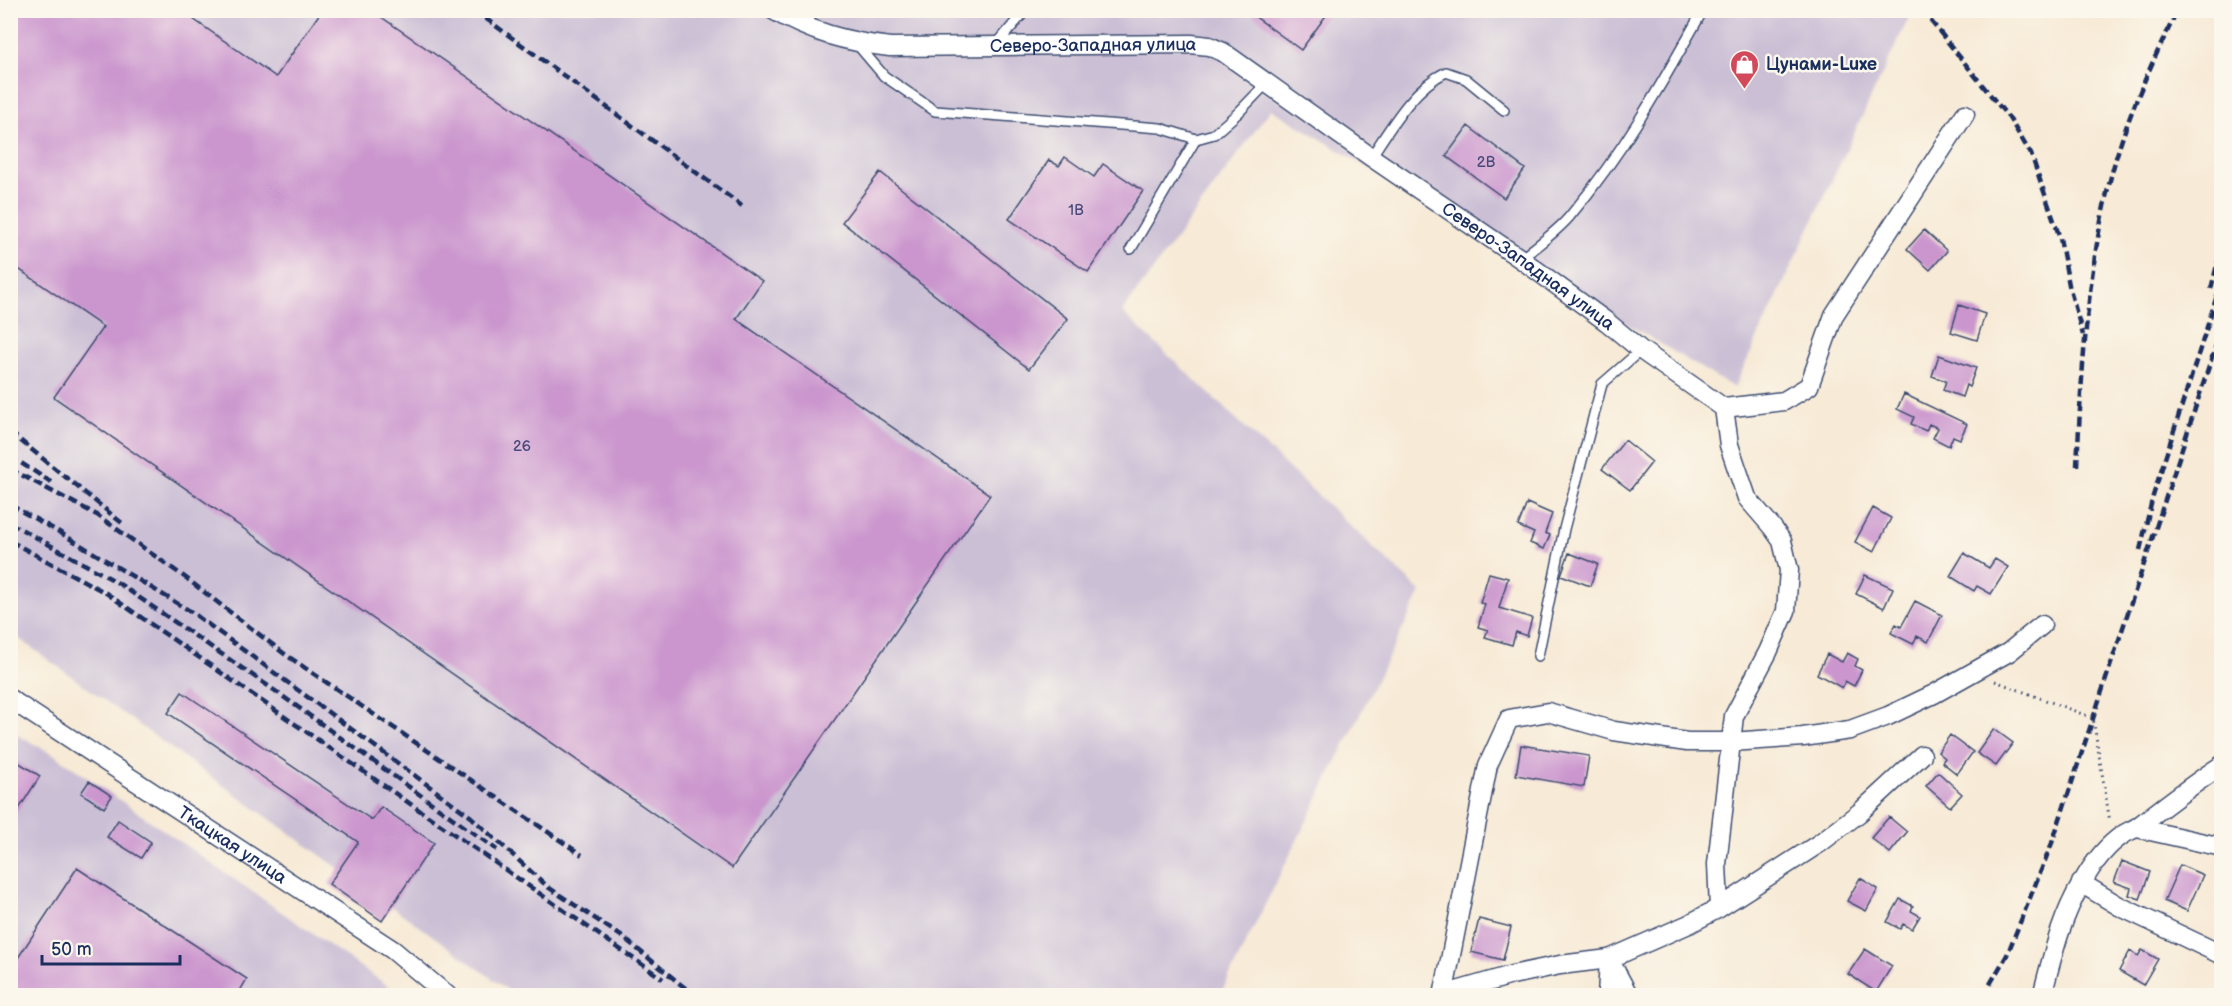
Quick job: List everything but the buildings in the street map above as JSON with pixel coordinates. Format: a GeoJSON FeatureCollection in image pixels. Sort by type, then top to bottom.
{"type":"FeatureCollection","features":[{"type":"Feature","properties":{"kind":"street","name":"Северо-Западная улица"},"geometry":{"type":"LineString","coordinates":[[773,10],[821,34],[856,43],[890,47],[1191,44],[1209,46],[1223,52],[1371,157],[1521,259],[1641,350],[1724,408]]}},
{"type":"Feature","properties":{"kind":"street"},"geometry":{"type":"LineString","coordinates":[[1719,908],[1717,864],[1734,716],[1768,652],[1786,611],[1789,570],[1782,541],[1747,498],[1729,445],[1724,408],[1784,401],[1809,386],[1834,315],[1965,114]]}},
{"type":"Feature","properties":{"kind":"street"},"geometry":{"type":"LineString","coordinates":[[1922,755],[1858,813],[1820,843],[1719,908],[1689,924],[1609,959],[1531,971],[1443,995],[1488,765],[1509,719],[1548,712],[1614,731],[1687,742],[1731,742],[1803,737],[1850,730],[1888,716],[1934,694],[2010,652],[2042,625]]}},
{"type":"Feature","properties":{"kind":"street","name":"Ткацкая улица"},"geometry":{"type":"LineString","coordinates":[[10,699],[393,950],[448,996]]}},
{"type":"Feature","properties":{"kind":"street"},"geometry":{"type":"LineString","coordinates":[[2042,996],[2057,940],[2081,883],[2098,859],[2178,794],[2222,765]]}},
{"type":"Feature","properties":{"kind":"street"},"geometry":{"type":"LineString","coordinates":[[2130,831],[2222,847]]}},
{"type":"Feature","properties":{"kind":"street"},"geometry":{"type":"LineString","coordinates":[[2081,883],[2119,906],[2222,956]]}},
{"type":"Feature","properties":{"kind":"street"},"geometry":{"type":"LineString","coordinates":[[1607,996],[1609,959]]}},
{"type":"Feature","properties":{"kind":"street"},"geometry":{"type":"LineString","coordinates":[[1609,959],[1629,996]]}},
{"type":"Feature","properties":{"kind":"lane"},"geometry":{"type":"LineString","coordinates":[[803,26],[815,10]]}},
{"type":"Feature","properties":{"kind":"lane"},"geometry":{"type":"LineString","coordinates":[[994,46],[1026,10]]}},
{"type":"Feature","properties":{"kind":"lane"},"geometry":{"type":"LineString","coordinates":[[1521,259],[1569,218],[1599,177],[1647,110],[1703,10]]}},
{"type":"Feature","properties":{"kind":"lane"},"geometry":{"type":"LineString","coordinates":[[856,43],[884,76],[935,111],[1160,128],[1196,139],[1214,134],[1239,113],[1266,84]]}},
{"type":"Feature","properties":{"kind":"lane"},"geometry":{"type":"LineString","coordinates":[[1371,157],[1395,122],[1431,80],[1446,72],[1466,79],[1504,110]]}},
{"type":"Feature","properties":{"kind":"lane"},"geometry":{"type":"LineString","coordinates":[[1131,249],[1196,139]]}},
{"type":"Feature","properties":{"kind":"lane"},"geometry":{"type":"LineString","coordinates":[[1538,656],[1564,529],[1602,384],[1641,350]]}},
{"type":"Feature","properties":{"kind":"path"},"geometry":{"type":"LineString","coordinates":[[1971,672],[2093,718],[2109,820],[2130,831]]}},
{"type":"Feature","properties":{"kind":"shaded area"},"geometry":{"type":"Polygon","coordinates":[[[11,11],[1912,11],[1734,388],[1271,109],[1122,312],[1421,592],[1220,995],[515,995],[11,633],[11,11]]]}},
{"type":"Feature","properties":{"kind":"shaded area"},"geometry":{"type":"Polygon","coordinates":[[[10,731],[55,755],[401,995],[11,995],[10,731]]]}},
{"type":"Feature","properties":{"kind":"railway"},"geometry":{"type":"LineString","coordinates":[[474,10],[742,206]]}},
{"type":"Feature","properties":{"kind":"railway"},"geometry":{"type":"LineString","coordinates":[[1922,10],[2009,118],[2031,154],[2060,238],[2070,290],[2083,335]]}},
{"type":"Feature","properties":{"kind":"railway"},"geometry":{"type":"LineString","coordinates":[[2077,466],[2088,311],[2106,195],[2122,139],[2136,102],[2178,10]]}},
{"type":"Feature","properties":{"kind":"railway"},"geometry":{"type":"LineString","coordinates":[[2211,289],[2222,245]]}},
{"type":"Feature","properties":{"kind":"railway"},"geometry":{"type":"LineString","coordinates":[[2140,550],[2153,496],[2222,280]]}},
{"type":"Feature","properties":{"kind":"railway"},"geometry":{"type":"LineString","coordinates":[[1983,996],[2007,955],[2052,843],[2222,327]]}},
{"type":"Feature","properties":{"kind":"railway"},"geometry":{"type":"LineString","coordinates":[[10,432],[122,523]]}},
{"type":"Feature","properties":{"kind":"railway"},"geometry":{"type":"LineString","coordinates":[[10,456],[51,482]]}},
{"type":"Feature","properties":{"kind":"railway"},"geometry":{"type":"LineString","coordinates":[[10,469],[97,515],[186,578],[286,655],[582,855]]}},
{"type":"Feature","properties":{"kind":"railway"},"geometry":{"type":"LineString","coordinates":[[10,505],[190,611],[470,816],[548,887],[624,938],[695,996]]}},
{"type":"Feature","properties":{"kind":"railway"},"geometry":{"type":"LineString","coordinates":[[10,523],[115,581],[274,690],[497,850]]}},
{"type":"Feature","properties":{"kind":"railway"},"geometry":{"type":"LineString","coordinates":[[10,541],[106,593],[663,979]]}},
{"type":"Feature","properties":{"kind":"place","name":"Цунами-Luxe"},"geometry":{"type":"Point","coordinates":[1745,90]}}]}
